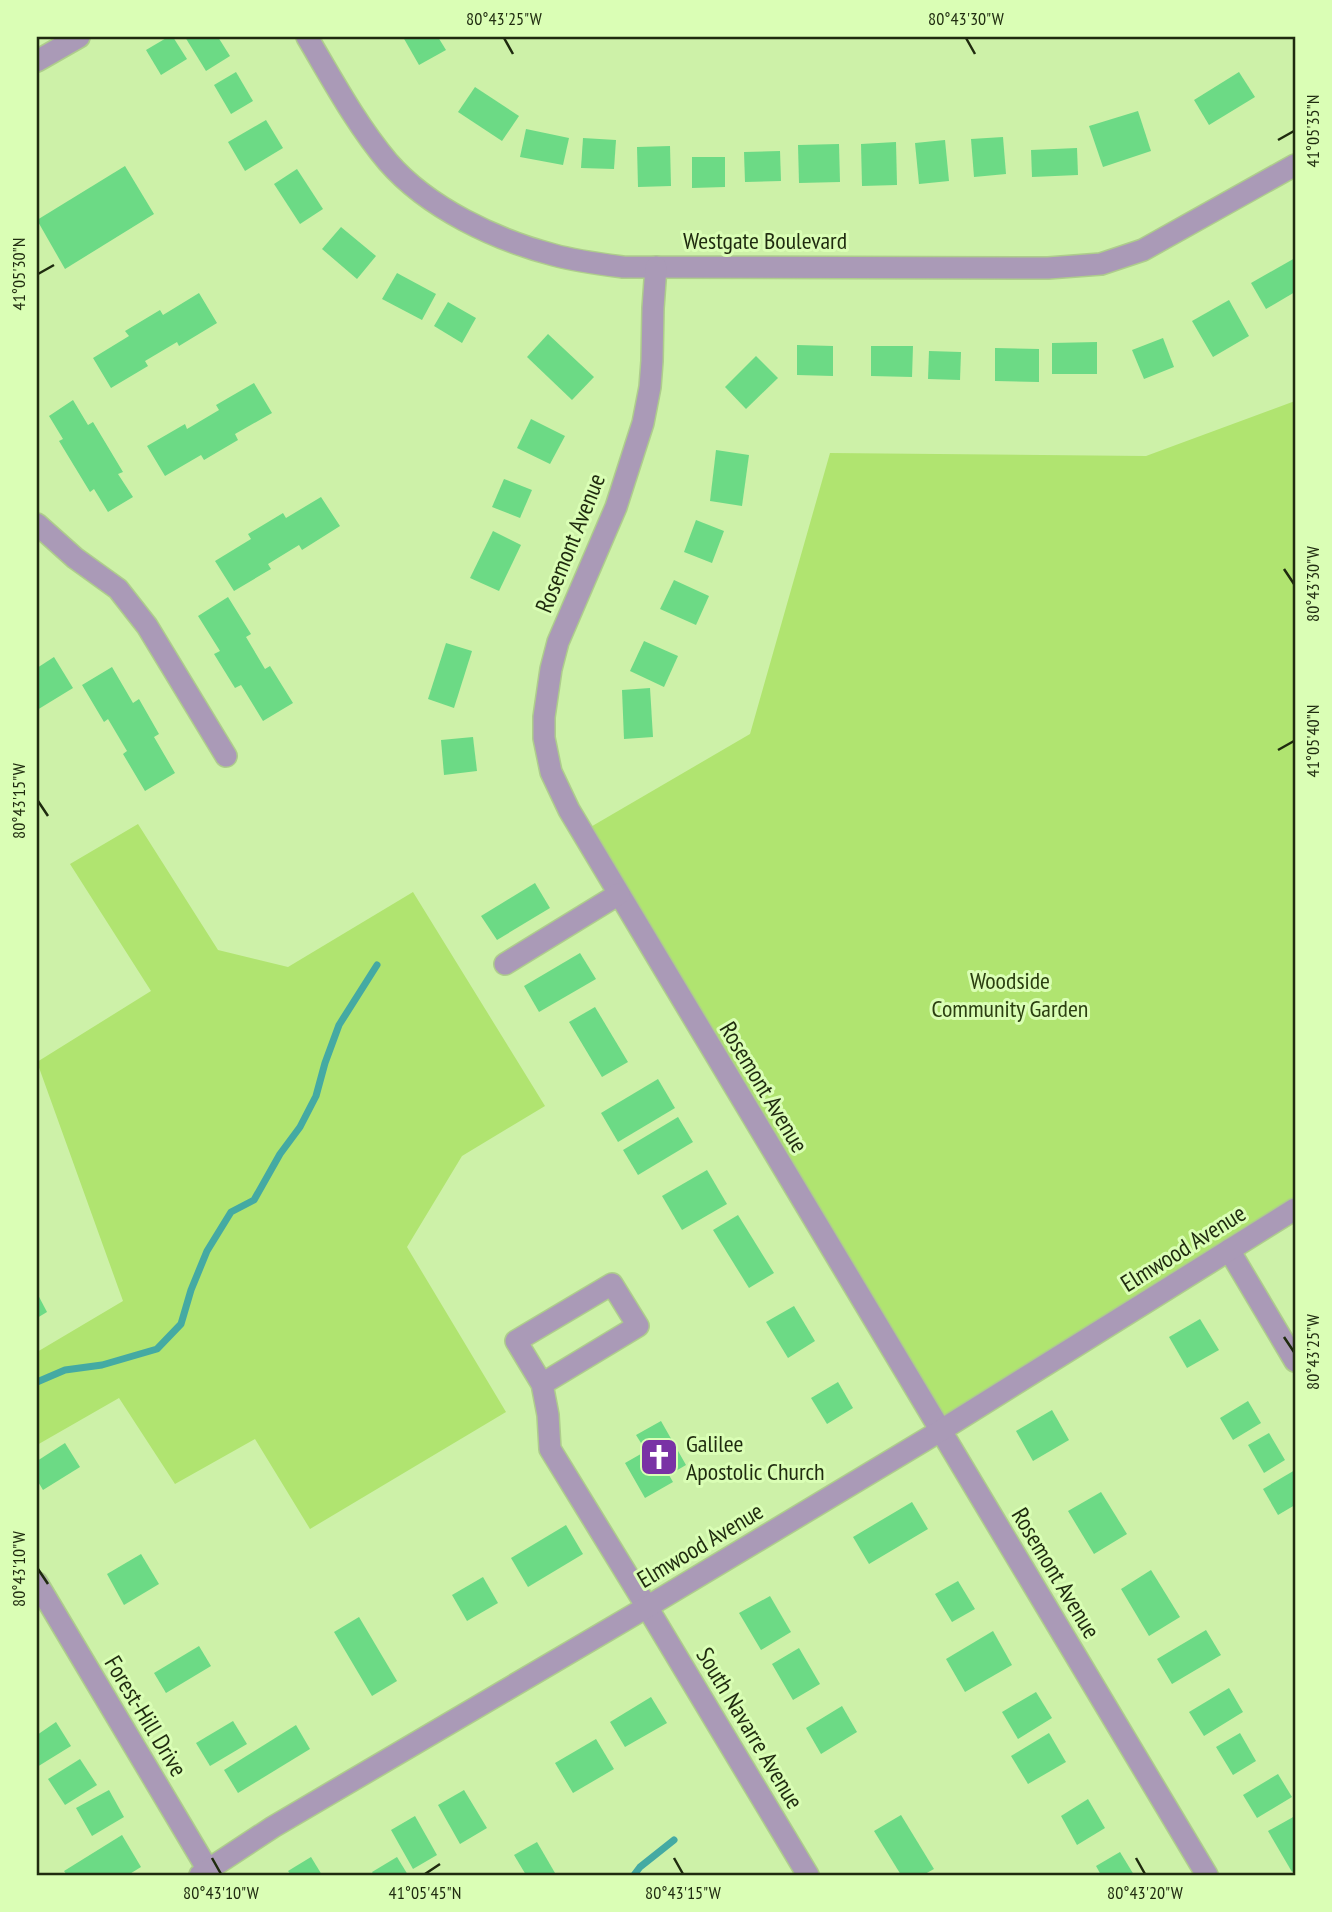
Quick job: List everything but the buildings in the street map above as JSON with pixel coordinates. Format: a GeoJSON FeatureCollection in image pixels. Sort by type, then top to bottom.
{"type":"FeatureCollection","features":[{"type":"Feature","properties":{"kind":"street"},"geometry":{"type":"LineString","coordinates":[[37,61],[79,37]]}},
{"type":"Feature","properties":{"kind":"street","name":"Westgate Boulevard"},"geometry":{"type":"LineString","coordinates":[[307,37],[361,127],[389,163],[434,201],[490,233],[552,255],[622,267],[1048,268],[1101,264],[1143,250],[1295,165]]}},
{"type":"Feature","properties":{"kind":"street","name":"Rosemont Avenue"},"geometry":{"type":"LineString","coordinates":[[656,267],[651,374],[643,423],[615,508],[558,642],[551,669],[544,717],[544,738],[551,772],[619,894],[1207,1875]]}},
{"type":"Feature","properties":{"kind":"street"},"geometry":{"type":"LineString","coordinates":[[37,524],[75,558],[118,589],[148,626],[226,756]]}},
{"type":"Feature","properties":{"kind":"street"},"geometry":{"type":"LineString","coordinates":[[505,964],[619,894]]}},
{"type":"Feature","properties":{"kind":"street","name":"Elmwood Avenue"},"geometry":{"type":"LineString","coordinates":[[206,1873],[273,1828],[940,1431],[1295,1209]]}},
{"type":"Feature","properties":{"kind":"street"},"geometry":{"type":"LineString","coordinates":[[1229,1250],[1295,1361]]}},
{"type":"Feature","properties":{"kind":"street"},"geometry":{"type":"LineString","coordinates":[[612,1284],[638,1326],[542,1384],[516,1341],[612,1284]]}},
{"type":"Feature","properties":{"kind":"street","name":"South Navarre Avenue"},"geometry":{"type":"LineString","coordinates":[[542,1384],[548,1415],[550,1449],[808,1875]]}},
{"type":"Feature","properties":{"kind":"street","name":"Forest-Hill Drive"},"geometry":{"type":"LineString","coordinates":[[37,1583],[206,1873]]}},
{"type":"Feature","properties":{"kind":"green space","name":"Woodside Community Garden"},"geometry":{"type":"Polygon","coordinates":[[[1295,401],[1295,1209],[940,1431],[582,832],[750,734],[830,453],[1146,456],[1295,401]]]}},
{"type":"Feature","properties":{"kind":"green space"},"geometry":{"type":"Polygon","coordinates":[[[138,824],[218,950],[288,967],[413,892],[545,1106],[462,1156],[407,1247],[506,1412],[310,1529],[255,1439],[175,1484],[119,1398],[37,1445],[37,1352],[123,1301],[37,1062],[151,991],[70,864],[138,824]]]}},
{"type":"Feature","properties":{"kind":"waterway"},"geometry":{"type":"LineString","coordinates":[[37,1382],[65,1370],[102,1365],[157,1349],[181,1324],[207,1251],[231,1212],[254,1200],[280,1154],[300,1127],[316,1096],[339,1025],[377,965]]}},
{"type":"Feature","properties":{"kind":"waterway"},"geometry":{"type":"LineString","coordinates":[[634,1875],[674,1840]]}},
{"type":"Feature","properties":{"kind":"place","name":"Galilee Apostolic Church"},"geometry":{"type":"Point","coordinates":[659,1457]}}]}
